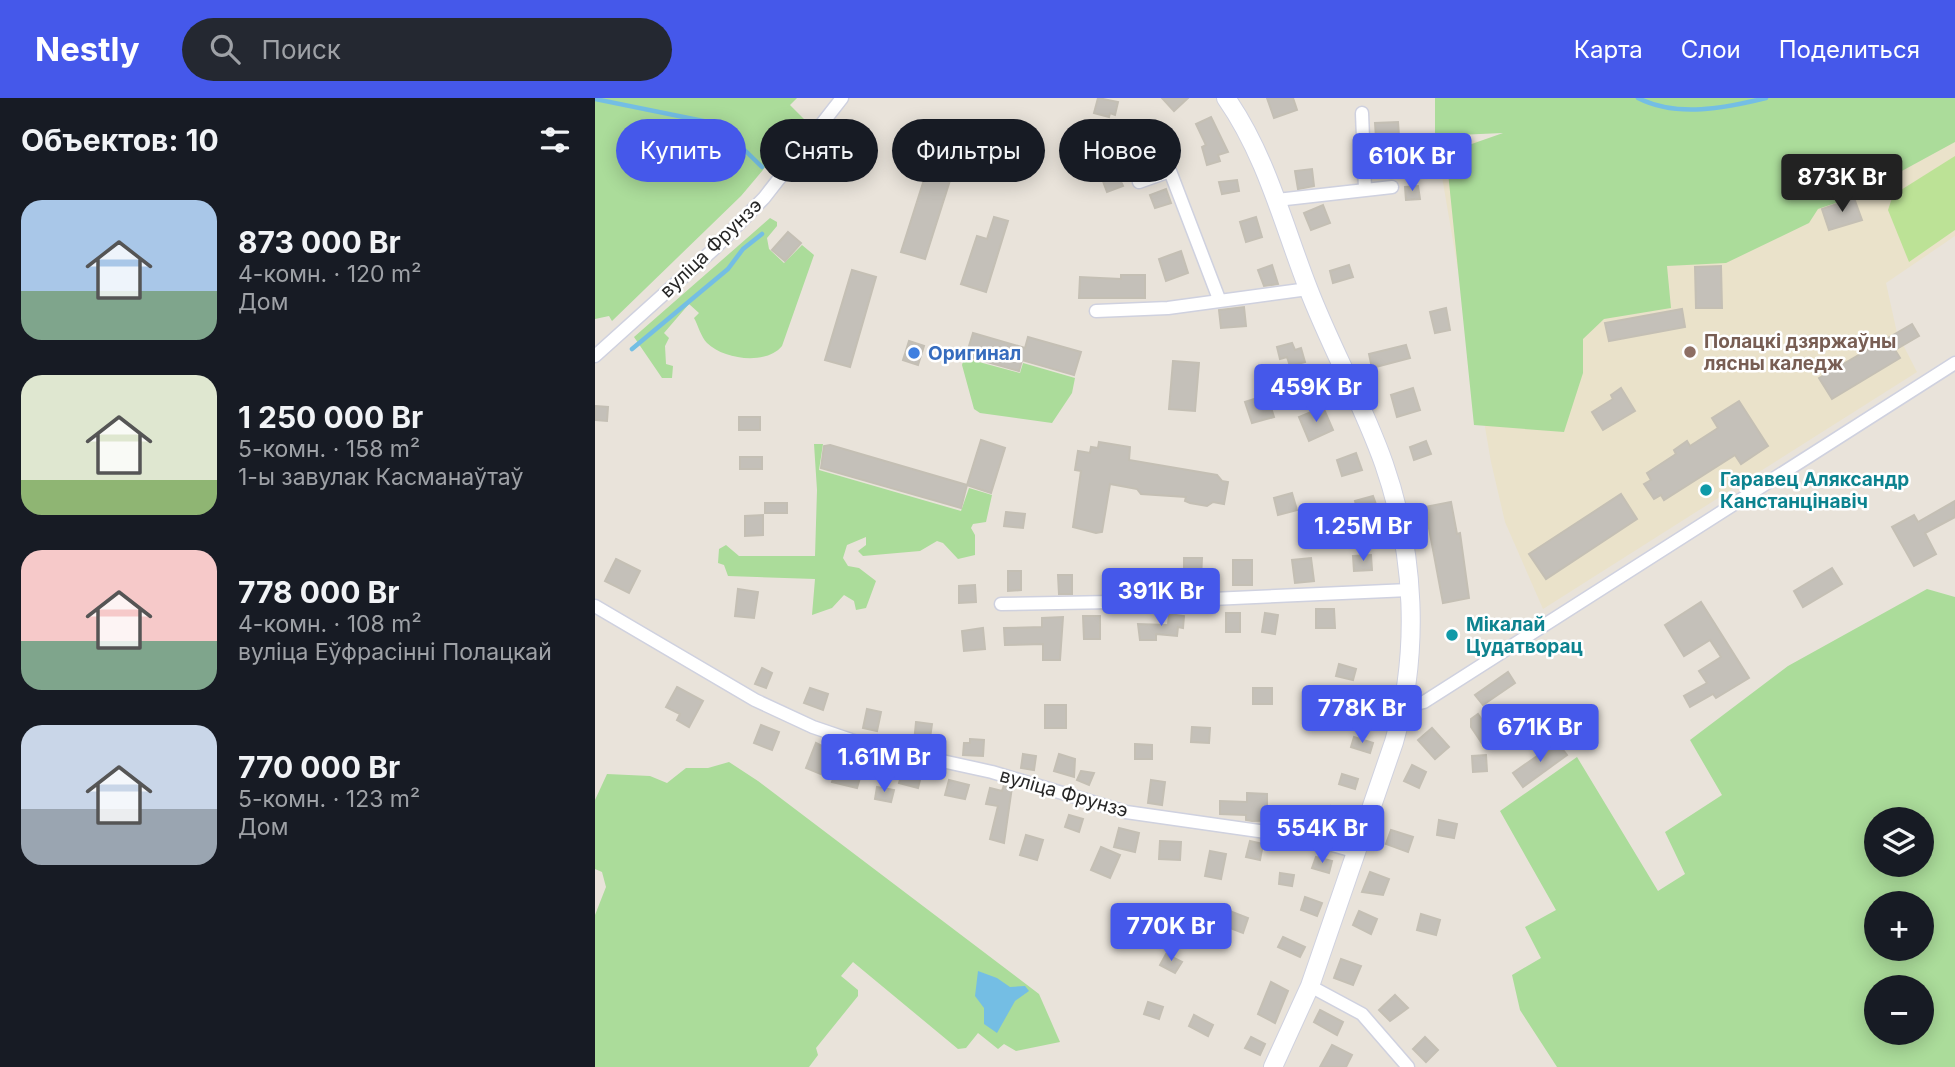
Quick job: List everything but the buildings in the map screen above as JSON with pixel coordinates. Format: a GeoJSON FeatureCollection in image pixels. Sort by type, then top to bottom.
{"type":"FeatureCollection","features":[{"type":"Feature","properties":{"kind":"main road"},"geometry":{"type":"LineString","coordinates":[[1226,98],[1254,144],[1308,289],[1384,464],[1402,531],[1412,631],[1404,707],[1310,986],[1273,1067]]}},
{"type":"Feature","properties":{"kind":"street","name":"вуліца Фрунзэ"},"geometry":{"type":"LineString","coordinates":[[595,356],[714,249],[764,198],[842,98]]}},
{"type":"Feature","properties":{"kind":"street"},"geometry":{"type":"LineString","coordinates":[[1361,113],[1365,188]]}},
{"type":"Feature","properties":{"kind":"street"},"geometry":{"type":"LineString","coordinates":[[1174,182],[1219,299]]}},
{"type":"Feature","properties":{"kind":"street"},"geometry":{"type":"LineString","coordinates":[[1277,200],[1392,187]]}},
{"type":"Feature","properties":{"kind":"street"},"geometry":{"type":"LineString","coordinates":[[1096,311],[1167,308],[1219,299],[1268,297],[1308,289]]}},
{"type":"Feature","properties":{"kind":"street"},"geometry":{"type":"LineString","coordinates":[[1404,707],[1424,702],[1955,363]]}},
{"type":"Feature","properties":{"kind":"street"},"geometry":{"type":"LineString","coordinates":[[1001,604],[1168,601],[1409,590]]}},
{"type":"Feature","properties":{"kind":"street","name":"вуліца Фрунзэ"},"geometry":{"type":"LineString","coordinates":[[595,606],[755,700],[813,727],[860,743],[992,772],[1126,812],[1308,838],[1357,852]]}},
{"type":"Feature","properties":{"kind":"street"},"geometry":{"type":"LineString","coordinates":[[1310,986],[1362,1014],[1408,1067]]}},
{"type":"Feature","properties":{"kind":"shaded area","name":"Полацкі дзяржаўны лясны каледж"},"geometry":{"type":"Polygon","coordinates":[[[1955,125],[1955,236],[1886,283],[1897,333],[1917,372],[1543,609],[1505,522],[1491,462],[1435,136],[1816,183],[1955,125]]]}},
{"type":"Feature","properties":{"kind":"green space"},"geometry":{"type":"Polygon","coordinates":[[[595,98],[797,98],[790,105],[804,119],[760,119],[760,173],[741,196],[612,321],[609,316],[595,319],[595,98]]]}},
{"type":"Feature","properties":{"kind":"green space"},"geometry":{"type":"Polygon","coordinates":[[[1435,98],[1955,98],[1955,142],[1856,196],[1818,209],[1809,223],[1726,263],[1667,266],[1671,308],[1604,319],[1583,339],[1583,373],[1564,432],[1474,425],[1446,153],[1503,133],[1435,136],[1435,98]]]}},
{"type":"Feature","properties":{"kind":"green space"},"geometry":{"type":"Polygon","coordinates":[[[1955,156],[1955,230],[1909,262],[1888,210],[1893,195],[1955,156]]]}},
{"type":"Feature","properties":{"kind":"green space"},"geometry":{"type":"Polygon","coordinates":[[[770,218],[777,222],[777,226],[767,238],[769,249],[784,263],[802,245],[814,255],[782,346],[775,352],[756,358],[734,356],[714,349],[705,340],[694,318],[699,313],[689,304],[664,333],[669,338],[665,346],[666,364],[673,366],[672,378],[662,378],[634,337],[770,218]]]}},
{"type":"Feature","properties":{"kind":"green space"},"geometry":{"type":"Polygon","coordinates":[[[964,358],[1020,373],[1023,363],[1075,378],[1072,393],[1052,423],[980,413],[974,409],[962,365],[964,358]]]}},
{"type":"Feature","properties":{"kind":"green space"},"geometry":{"type":"Polygon","coordinates":[[[814,444],[823,444],[819,470],[961,511],[969,488],[992,495],[986,522],[973,524],[971,528],[975,535],[975,555],[958,559],[943,543],[937,541],[920,551],[863,556],[858,551],[866,545],[866,537],[847,545],[843,558],[848,566],[859,568],[876,581],[866,608],[856,610],[854,601],[844,595],[832,608],[812,615],[815,579],[728,576],[724,565],[718,563],[719,549],[726,545],[739,556],[815,556],[817,490],[814,444]]]}},
{"type":"Feature","properties":{"kind":"green space"},"geometry":{"type":"Polygon","coordinates":[[[1927,589],[1955,597],[1955,1067],[1557,1067],[1520,1010],[1512,975],[1541,958],[1525,927],[1556,910],[1500,811],[1577,757],[1658,891],[1685,874],[1665,832],[1722,795],[1690,740],[1788,666],[1927,589]]]}},
{"type":"Feature","properties":{"kind":"green space"},"geometry":{"type":"Polygon","coordinates":[[[729,762],[758,781],[1039,994],[1060,1042],[1016,1051],[1004,1044],[998,1049],[978,1033],[966,1048],[958,1049],[853,962],[841,976],[858,990],[858,996],[816,1048],[818,1055],[809,1067],[595,1067],[595,915],[606,887],[602,872],[595,869],[595,800],[607,774],[650,776],[667,783],[686,768],[708,768],[729,762]]]}},
{"type":"Feature","properties":{"kind":"water"},"geometry":{"type":"Polygon","coordinates":[[[978,971],[997,978],[1010,987],[1025,986],[1029,991],[1015,1001],[997,1033],[984,1024],[984,1008],[975,996],[978,971]]]}},
{"type":"Feature","properties":{"kind":"waterway"},"geometry":{"type":"LineString","coordinates":[[1638,98],[1669,108],[1685,109],[1718,108],[1766,98]]}},
{"type":"Feature","properties":{"kind":"waterway"},"geometry":{"type":"LineString","coordinates":[[595,99],[718,124],[760,165]]}},
{"type":"Feature","properties":{"kind":"waterway"},"geometry":{"type":"LineString","coordinates":[[632,349],[728,269],[743,249],[762,234]]}},
{"type":"Feature","properties":{"kind":"place","name":"Полацкі дзяржаўны лясны каледж"},"geometry":{"type":"Point","coordinates":[1690,352]}},
{"type":"Feature","properties":{"kind":"place","name":"Оригинал"},"geometry":{"type":"Point","coordinates":[914,353]}},
{"type":"Feature","properties":{"kind":"place","name":"Гаравец Аляксандр Канстанцінавіч"},"geometry":{"type":"Point","coordinates":[1706,490]}},
{"type":"Feature","properties":{"kind":"place","name":"Мікалай Цудатворац"},"geometry":{"type":"Point","coordinates":[1452,635]}}]}
